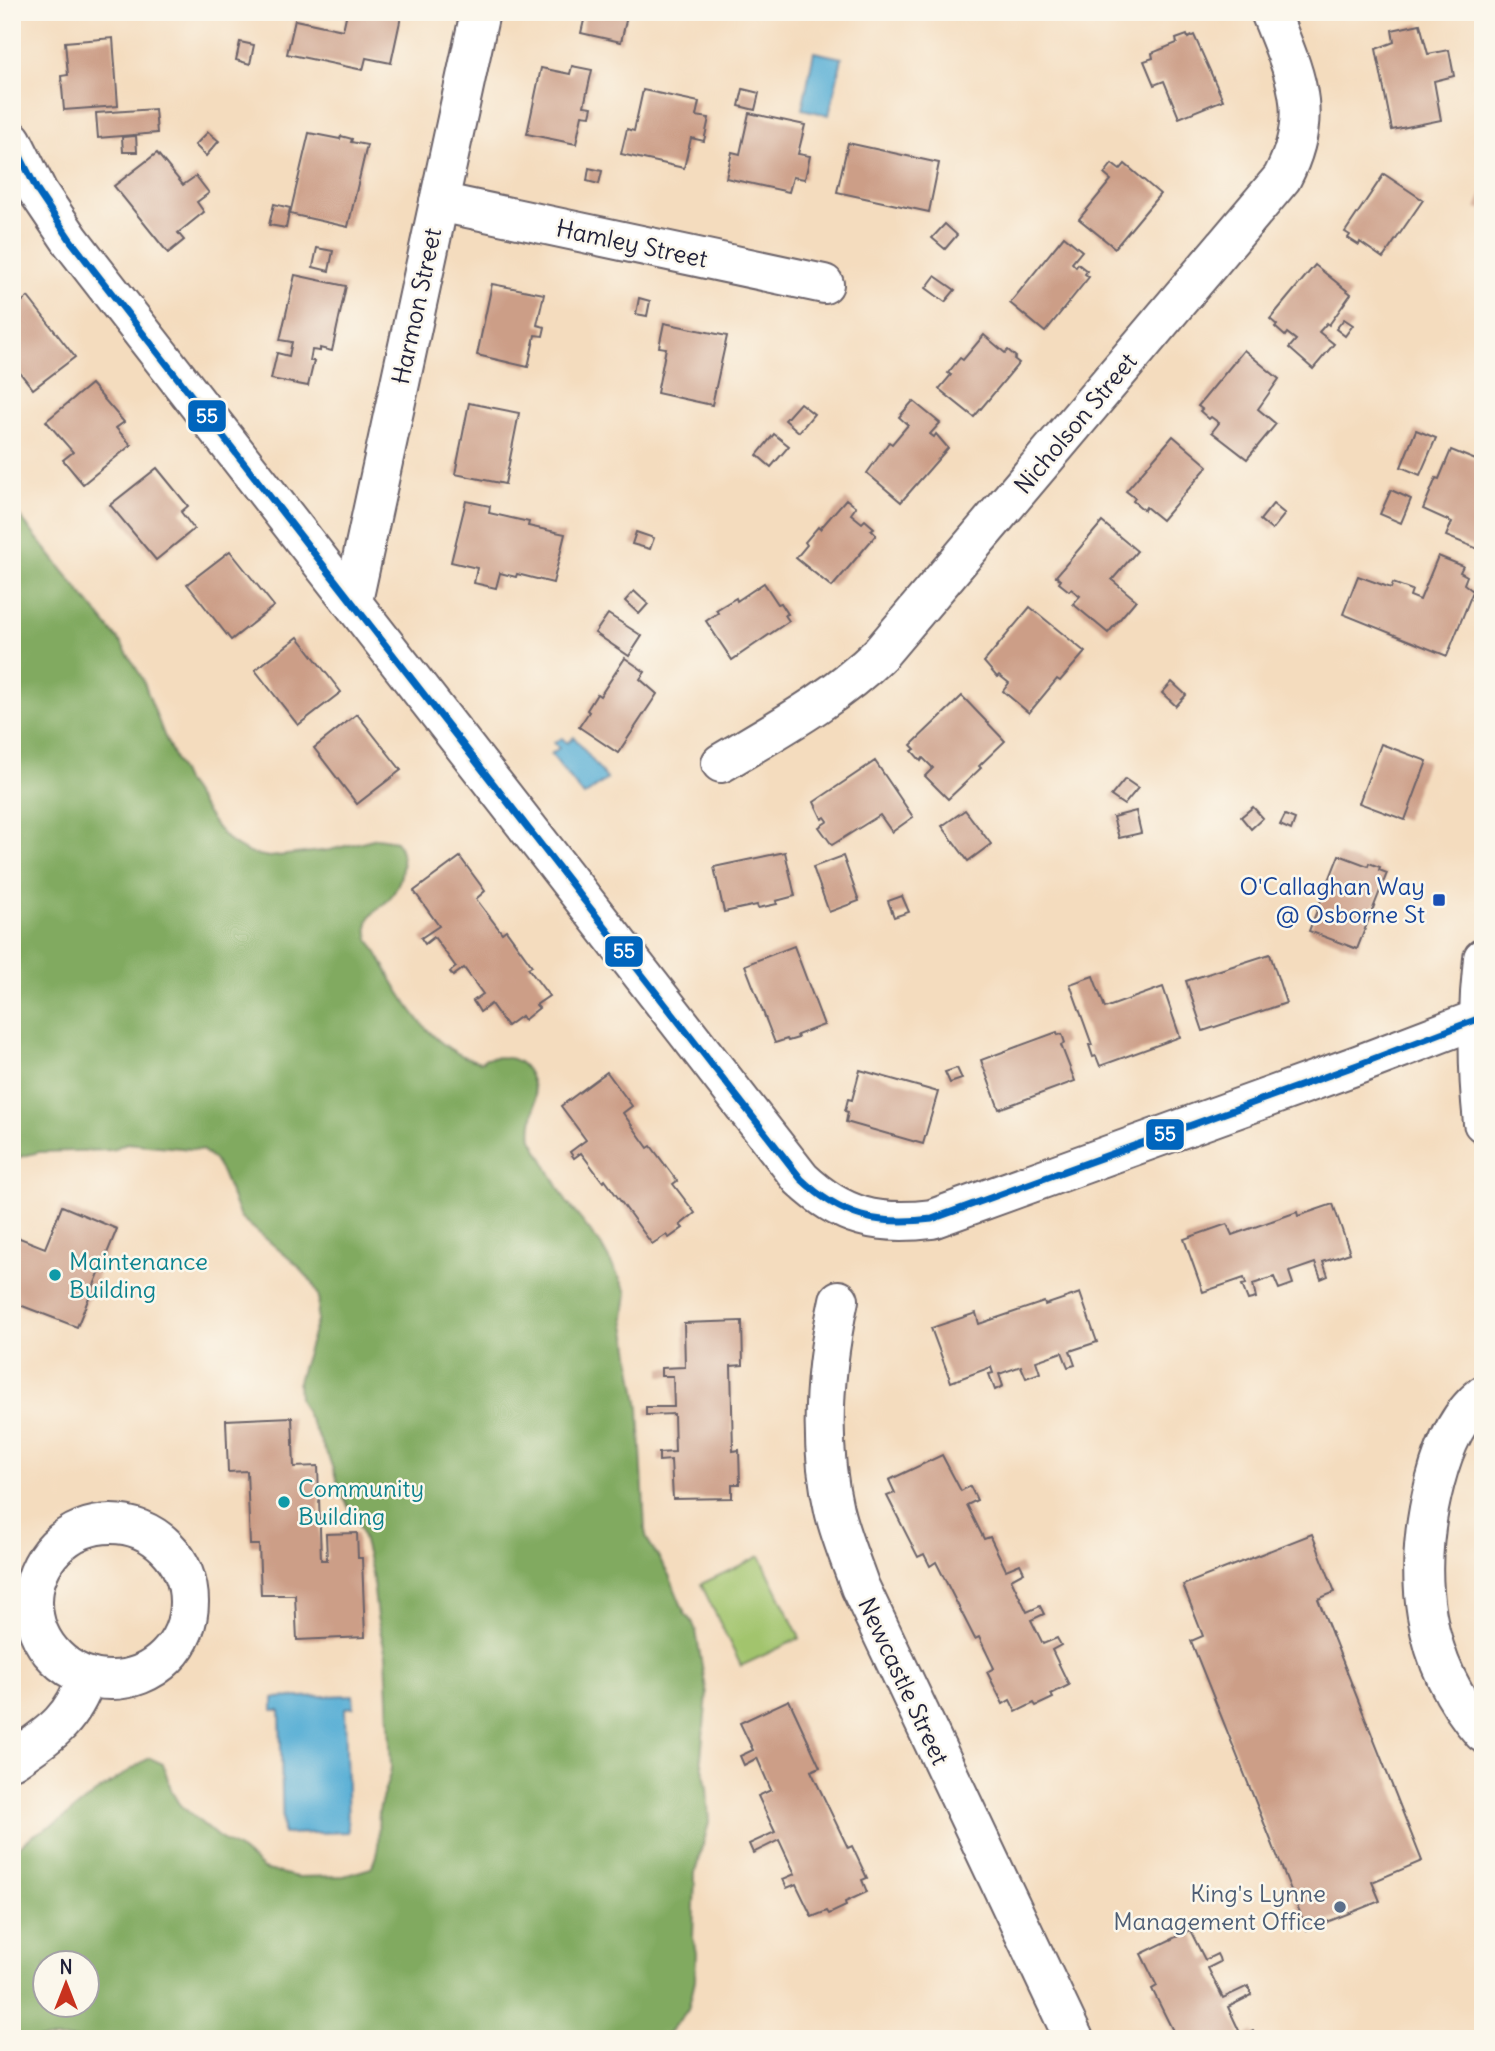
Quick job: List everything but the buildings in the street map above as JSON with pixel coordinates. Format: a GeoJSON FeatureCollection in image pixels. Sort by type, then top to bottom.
{"type":"FeatureCollection","features":[{"type":"Feature","properties":{"kind":"street","name":"Harmon Street"},"geometry":{"type":"LineString","coordinates":[[354,601],[480,12]]}},
{"type":"Feature","properties":{"kind":"street","name":"Nicholson Street"},"geometry":{"type":"LineString","coordinates":[[721,762],[810,709],[863,671],[880,654],[1277,185],[1295,148],[1301,116],[1297,83],[1269,12]]}},
{"type":"Feature","properties":{"kind":"street"},"geometry":{"type":"LineString","coordinates":[[12,140],[38,192],[71,241],[354,601],[801,1179],[823,1198],[849,1212],[870,1219],[900,1222],[941,1216],[1481,1018]]}},
{"type":"Feature","properties":{"kind":"street","name":"Hamley Street"},"geometry":{"type":"LineString","coordinates":[[439,202],[824,284]]}},
{"type":"Feature","properties":{"kind":"street"},"geometry":{"type":"LineString","coordinates":[[1483,958],[1479,1089],[1483,1123]]}},
{"type":"Feature","properties":{"kind":"street","name":"Newcastle Street"},"geometry":{"type":"LineString","coordinates":[[839,1300],[827,1372],[825,1433],[830,1488],[842,1539],[860,1587],[1074,2039]]}},
{"type":"Feature","properties":{"kind":"street"},"geometry":{"type":"LineString","coordinates":[[1483,1395],[1458,1424],[1439,1465],[1422,1548],[1422,1580],[1434,1644],[1445,1675],[1460,1704],[1483,1733]]}},
{"type":"Feature","properties":{"kind":"street"},"geometry":{"type":"LineString","coordinates":[[108,1524],[135,1527],[159,1539],[178,1560],[184,1572],[190,1598],[187,1625],[181,1638],[164,1660],[142,1675],[115,1680],[88,1677],[60,1661],[38,1632],[33,1606],[36,1578],[41,1566],[58,1544],[81,1529],[108,1524]]}},
{"type":"Feature","properties":{"kind":"street"},"geometry":{"type":"LineString","coordinates":[[12,1759],[48,1735],[66,1718],[77,1702],[88,1677]]}},
{"type":"Feature","properties":{"kind":"green space"},"geometry":{"type":"Polygon","coordinates":[[[12,507],[121,643],[142,678],[185,781],[217,828],[230,842],[249,853],[269,857],[330,850],[377,838],[396,841],[402,855],[401,877],[390,898],[369,918],[369,939],[401,995],[428,1030],[443,1044],[461,1055],[481,1062],[486,1058],[497,1057],[516,1060],[527,1071],[535,1096],[532,1139],[566,1201],[601,1245],[627,1292],[624,1318],[639,1408],[645,1530],[647,1539],[669,1575],[685,1614],[696,1631],[707,1695],[701,1758],[707,1787],[709,1823],[695,1873],[695,1980],[688,2010],[663,2039],[12,2039],[12,1852],[32,1836],[64,1818],[94,1794],[150,1758],[163,1764],[179,1804],[218,1837],[242,1851],[263,1869],[297,1877],[344,1876],[371,1868],[375,1859],[380,1806],[391,1768],[386,1655],[377,1617],[372,1573],[361,1530],[341,1493],[329,1458],[299,1399],[298,1381],[317,1321],[319,1298],[313,1283],[297,1265],[240,1217],[222,1173],[214,1160],[202,1150],[126,1143],[112,1150],[39,1152],[12,1159],[12,507]]]}},
{"type":"Feature","properties":{"kind":"green space"},"geometry":{"type":"Polygon","coordinates":[[[760,1556],[800,1638],[741,1666],[701,1584],[760,1556]]]}},
{"type":"Feature","properties":{"kind":"water"},"geometry":{"type":"Polygon","coordinates":[[[814,52],[842,58],[829,115],[802,109],[814,52]]]}},
{"type":"Feature","properties":{"kind":"water"},"geometry":{"type":"Polygon","coordinates":[[[574,737],[607,779],[584,796],[551,754],[559,748],[554,743],[562,738],[567,743],[574,737]]]}},
{"type":"Feature","properties":{"kind":"water"},"geometry":{"type":"Polygon","coordinates":[[[353,1695],[354,1707],[345,1708],[348,1832],[283,1834],[280,1710],[273,1710],[273,1698],[353,1695]]]}},
{"type":"Feature","properties":{"kind":"transit line","name":"55"},"geometry":{"type":"LineString","coordinates":[[12,140],[38,192],[71,241],[801,1179],[831,1202],[861,1216],[877,1219],[932,1219],[1483,1017]]}},
{"type":"Feature","properties":{"kind":"place","name":"O'Callaghan Way @ Osborne St"},"geometry":{"type":"Point","coordinates":[1439,900]}},
{"type":"Feature","properties":{"kind":"place","name":"Maintenance Building"},"geometry":{"type":"Point","coordinates":[55,1275]}},
{"type":"Feature","properties":{"kind":"place","name":"Community Building"},"geometry":{"type":"Point","coordinates":[284,1502]}},
{"type":"Feature","properties":{"kind":"place","name":"King's Lynne Management Office"},"geometry":{"type":"Point","coordinates":[1340,1907]}}]}
